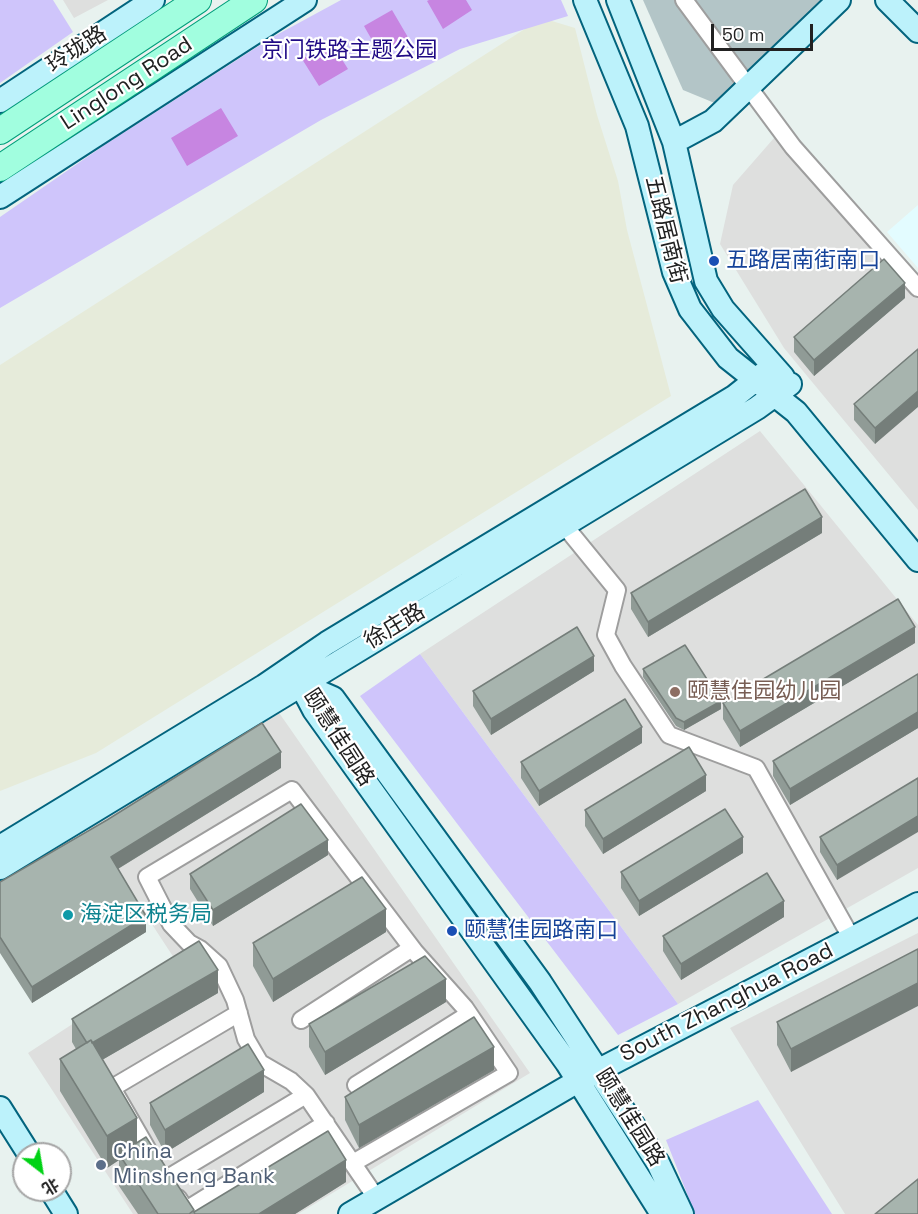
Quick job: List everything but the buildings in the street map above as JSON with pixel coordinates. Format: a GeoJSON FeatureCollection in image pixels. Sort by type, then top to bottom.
{"type":"FeatureCollection","features":[{"type":"Feature","properties":{"kind":"main road","name":"Linglong Road"},"geometry":{"type":"LineString","coordinates":[[0,131],[198,0]]}},
{"type":"Feature","properties":{"kind":"main road","name":"Linglong Road"},"geometry":{"type":"LineString","coordinates":[[0,168],[254,0]]}},
{"type":"Feature","properties":{"kind":"street","name":"玲珑路"},"geometry":{"type":"LineString","coordinates":[[0,101],[153,0]]}},
{"type":"Feature","properties":{"kind":"street"},"geometry":{"type":"LineString","coordinates":[[0,197],[305,0]]}},
{"type":"Feature","properties":{"kind":"street","name":"五路居南街"},"geometry":{"type":"LineString","coordinates":[[585,0],[637,126],[680,290],[690,309],[728,358],[764,373]]}},
{"type":"Feature","properties":{"kind":"street","name":"五路居南街"},"geometry":{"type":"LineString","coordinates":[[618,0],[674,142],[698,257],[706,281],[764,373],[918,540]]}},
{"type":"Feature","properties":{"kind":"street"},"geometry":{"type":"LineString","coordinates":[[684,0],[793,147],[918,288]]}},
{"type":"Feature","properties":{"kind":"street"},"geometry":{"type":"LineString","coordinates":[[674,142],[713,121],[838,0]]}},
{"type":"Feature","properties":{"kind":"street"},"geometry":{"type":"LineString","coordinates":[[887,0],[918,31]]}},
{"type":"Feature","properties":{"kind":"street","name":"徐庄路"},"geometry":{"type":"LineString","coordinates":[[0,868],[734,397],[764,373]]}},
{"type":"Feature","properties":{"kind":"street","name":"五路居南街"},"geometry":{"type":"LineString","coordinates":[[782,390],[796,412],[918,560]]}},
{"type":"Feature","properties":{"kind":"street","name":"徐庄路"},"geometry":{"type":"LineString","coordinates":[[0,847],[564,525],[782,390]]}},
{"type":"Feature","properties":{"kind":"street"},"geometry":{"type":"LineString","coordinates":[[564,525],[617,590],[606,635],[623,666],[669,735],[756,768],[852,939]]}},
{"type":"Feature","properties":{"kind":"street","name":"颐慧佳园路"},"geometry":{"type":"LineString","coordinates":[[296,676],[314,710],[578,1081],[662,1214]]}},
{"type":"Feature","properties":{"kind":"street","name":"颐慧佳园路"},"geometry":{"type":"LineString","coordinates":[[296,676],[333,698],[540,982],[658,1163],[682,1214]]}},
{"type":"Feature","properties":{"kind":"street"},"geometry":{"type":"LineString","coordinates":[[353,1163],[509,1073],[469,1014],[412,948],[292,790],[147,877],[171,924],[189,943],[200,949],[219,966],[239,1013],[246,1039],[260,1063],[291,1081],[306,1095],[377,1198]]}},
{"type":"Feature","properties":{"kind":"street","name":"South Zhanghua Road"},"geometry":{"type":"LineString","coordinates":[[350,1214],[578,1081],[918,904]]}},
{"type":"Feature","properties":{"kind":"street"},"geometry":{"type":"LineString","coordinates":[[302,1020],[412,948]]}},
{"type":"Feature","properties":{"kind":"street"},"geometry":{"type":"LineString","coordinates":[[239,1013],[112,1088],[186,1210],[326,1123]]}},
{"type":"Feature","properties":{"kind":"street"},"geometry":{"type":"LineString","coordinates":[[356,1085],[469,1014]]}},
{"type":"Feature","properties":{"kind":"street"},"geometry":{"type":"LineString","coordinates":[[166,1179],[306,1095]]}},
{"type":"Feature","properties":{"kind":"street"},"geometry":{"type":"LineString","coordinates":[[0,1108],[21,1142]]}},
{"type":"Feature","properties":{"kind":"shaded area"},"geometry":{"type":"Polygon","coordinates":[[[63,0],[108,0],[74,18],[63,0]]]}},
{"type":"Feature","properties":{"kind":"shaded area"},"geometry":{"type":"Polygon","coordinates":[[[466,0],[472,10],[443,29],[427,1],[466,0]]]}},
{"type":"Feature","properties":{"kind":"shaded area"},"geometry":{"type":"Polygon","coordinates":[[[643,0],[830,0],[717,104],[683,90],[643,0]]]}},
{"type":"Feature","properties":{"kind":"shaded area"},"geometry":{"type":"Polygon","coordinates":[[[392,10],[409,39],[381,56],[364,26],[392,10]]]}},
{"type":"Feature","properties":{"kind":"shaded area"},"geometry":{"type":"Polygon","coordinates":[[[542,18],[575,28],[597,115],[618,181],[627,230],[671,396],[96,753],[0,791],[0,365],[542,18]]]}},
{"type":"Feature","properties":{"kind":"shaded area"},"geometry":{"type":"Polygon","coordinates":[[[331,42],[348,69],[319,86],[302,59],[331,42]]]}},
{"type":"Feature","properties":{"kind":"shaded area"},"geometry":{"type":"Polygon","coordinates":[[[221,108],[238,136],[187,166],[171,138],[221,108]]]}},
{"type":"Feature","properties":{"kind":"shaded area"},"geometry":{"type":"Polygon","coordinates":[[[774,138],[918,293],[918,510],[784,348],[720,244],[733,185],[774,138]]]}},
{"type":"Feature","properties":{"kind":"shaded area"},"geometry":{"type":"Polygon","coordinates":[[[918,205],[918,268],[887,232],[918,205]]]}},
{"type":"Feature","properties":{"kind":"shaded area"},"geometry":{"type":"Polygon","coordinates":[[[760,431],[918,625],[918,868],[678,1004],[420,654],[760,431]]]}},
{"type":"Feature","properties":{"kind":"shaded area"},"geometry":{"type":"Polygon","coordinates":[[[275,707],[530,1073],[298,1214],[133,1214],[28,1053],[174,958],[89,828],[275,707]]]}},
{"type":"Feature","properties":{"kind":"shaded area"},"geometry":{"type":"Polygon","coordinates":[[[918,933],[918,1214],[845,1214],[730,1028],[918,933]]]}},
{"type":"Feature","properties":{"kind":"green space"},"geometry":{"type":"Polygon","coordinates":[[[0,0],[53,0],[73,32],[0,83],[0,0]]]}},
{"type":"Feature","properties":{"kind":"green space","name":"京门铁路主题公园"},"geometry":{"type":"Polygon","coordinates":[[[341,0],[561,0],[568,16],[460,49],[321,120],[0,308],[0,217],[106,144],[271,38],[341,0]]]}},
{"type":"Feature","properties":{"kind":"green space"},"geometry":{"type":"Polygon","coordinates":[[[420,654],[678,1004],[618,1035],[360,696],[420,654]]]}},
{"type":"Feature","properties":{"kind":"green space"},"geometry":{"type":"Polygon","coordinates":[[[758,1100],[832,1214],[695,1214],[666,1140],[758,1100]]]}},
{"type":"Feature","properties":{"kind":"place","name":"五路居南街南口"},"geometry":{"type":"Point","coordinates":[714,261]}},
{"type":"Feature","properties":{"kind":"place","name":"颐慧佳园幼儿园"},"geometry":{"type":"Point","coordinates":[675,692]}},
{"type":"Feature","properties":{"kind":"place","name":"海淀区税务局"},"geometry":{"type":"Point","coordinates":[68,915]}},
{"type":"Feature","properties":{"kind":"place","name":"颐慧佳园路南口"},"geometry":{"type":"Point","coordinates":[452,931]}},
{"type":"Feature","properties":{"kind":"place","name":"China Minsheng Bank"},"geometry":{"type":"Point","coordinates":[101,1165]}}]}
